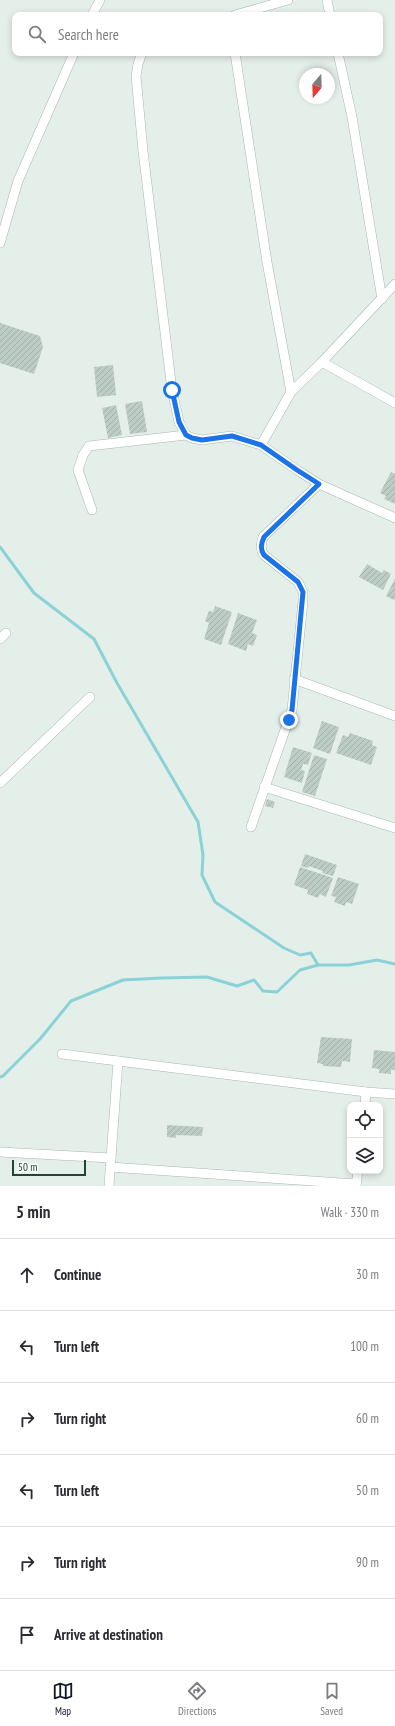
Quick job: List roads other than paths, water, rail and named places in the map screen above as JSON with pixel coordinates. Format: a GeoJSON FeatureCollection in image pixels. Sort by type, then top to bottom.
{"type":"FeatureCollection","features":[{"type":"Feature","properties":{"kind":"street"},"geometry":{"type":"LineString","coordinates":[[94,12],[100,0]]}},
{"type":"Feature","properties":{"kind":"street"},"geometry":{"type":"LineString","coordinates":[[246,12],[288,0]]}},
{"type":"Feature","properties":{"kind":"street"},"geometry":{"type":"LineString","coordinates":[[327,0],[329,12]]}},
{"type":"Feature","properties":{"kind":"street"},"geometry":{"type":"LineString","coordinates":[[0,243],[18,181],[73,56]]}},
{"type":"Feature","properties":{"kind":"street"},"geometry":{"type":"LineString","coordinates":[[141,56],[136,76],[143,151],[172,390],[179,422],[186,435]]}},
{"type":"Feature","properties":{"kind":"street"},"geometry":{"type":"LineString","coordinates":[[235,56],[267,262],[291,392]]}},
{"type":"Feature","properties":{"kind":"street"},"geometry":{"type":"LineString","coordinates":[[339,56],[352,116],[382,299]]}},
{"type":"Feature","properties":{"kind":"street"},"geometry":{"type":"LineString","coordinates":[[261,445],[291,392],[322,362],[395,284]]}},
{"type":"Feature","properties":{"kind":"street"},"geometry":{"type":"LineString","coordinates":[[322,362],[395,403]]}},
{"type":"Feature","properties":{"kind":"street"},"geometry":{"type":"LineString","coordinates":[[92,510],[78,470],[83,455],[90,446],[186,435],[202,440],[232,436],[261,445],[319,484],[395,518]]}},
{"type":"Feature","properties":{"kind":"street"},"geometry":{"type":"LineString","coordinates":[[251,827],[292,710],[303,602],[303,592],[298,582],[264,555],[261,549],[261,543],[264,537],[319,484]]}},
{"type":"Feature","properties":{"kind":"street"},"geometry":{"type":"LineString","coordinates":[[294,679],[395,716]]}},
{"type":"Feature","properties":{"kind":"street"},"geometry":{"type":"LineString","coordinates":[[0,783],[90,697]]}},
{"type":"Feature","properties":{"kind":"street"},"geometry":{"type":"LineString","coordinates":[[264,787],[395,828]]}},
{"type":"Feature","properties":{"kind":"street"},"geometry":{"type":"LineString","coordinates":[[62,1054],[366,1092],[395,1094]]}},
{"type":"Feature","properties":{"kind":"street"},"geometry":{"type":"LineString","coordinates":[[109,1186],[118,1061]]}},
{"type":"Feature","properties":{"kind":"street"},"geometry":{"type":"LineString","coordinates":[[365,1102],[366,1092]]}},
{"type":"Feature","properties":{"kind":"street"},"geometry":{"type":"LineString","coordinates":[[0,1152],[356,1185],[358,1174]]}},
{"type":"Feature","properties":{"kind":"waterway"},"geometry":{"type":"LineString","coordinates":[[0,547],[34,593],[94,639],[117,683],[198,822],[203,855],[202,875],[215,902],[284,948],[300,955],[311,953],[318,965]]}},
{"type":"Feature","properties":{"kind":"waterway"},"geometry":{"type":"LineString","coordinates":[[0,1077],[3,1076],[40,1039],[71,1001],[123,980],[207,977],[237,986],[254,980],[263,991],[277,992],[300,970],[318,965],[349,965],[377,960],[395,964]]}}]}
